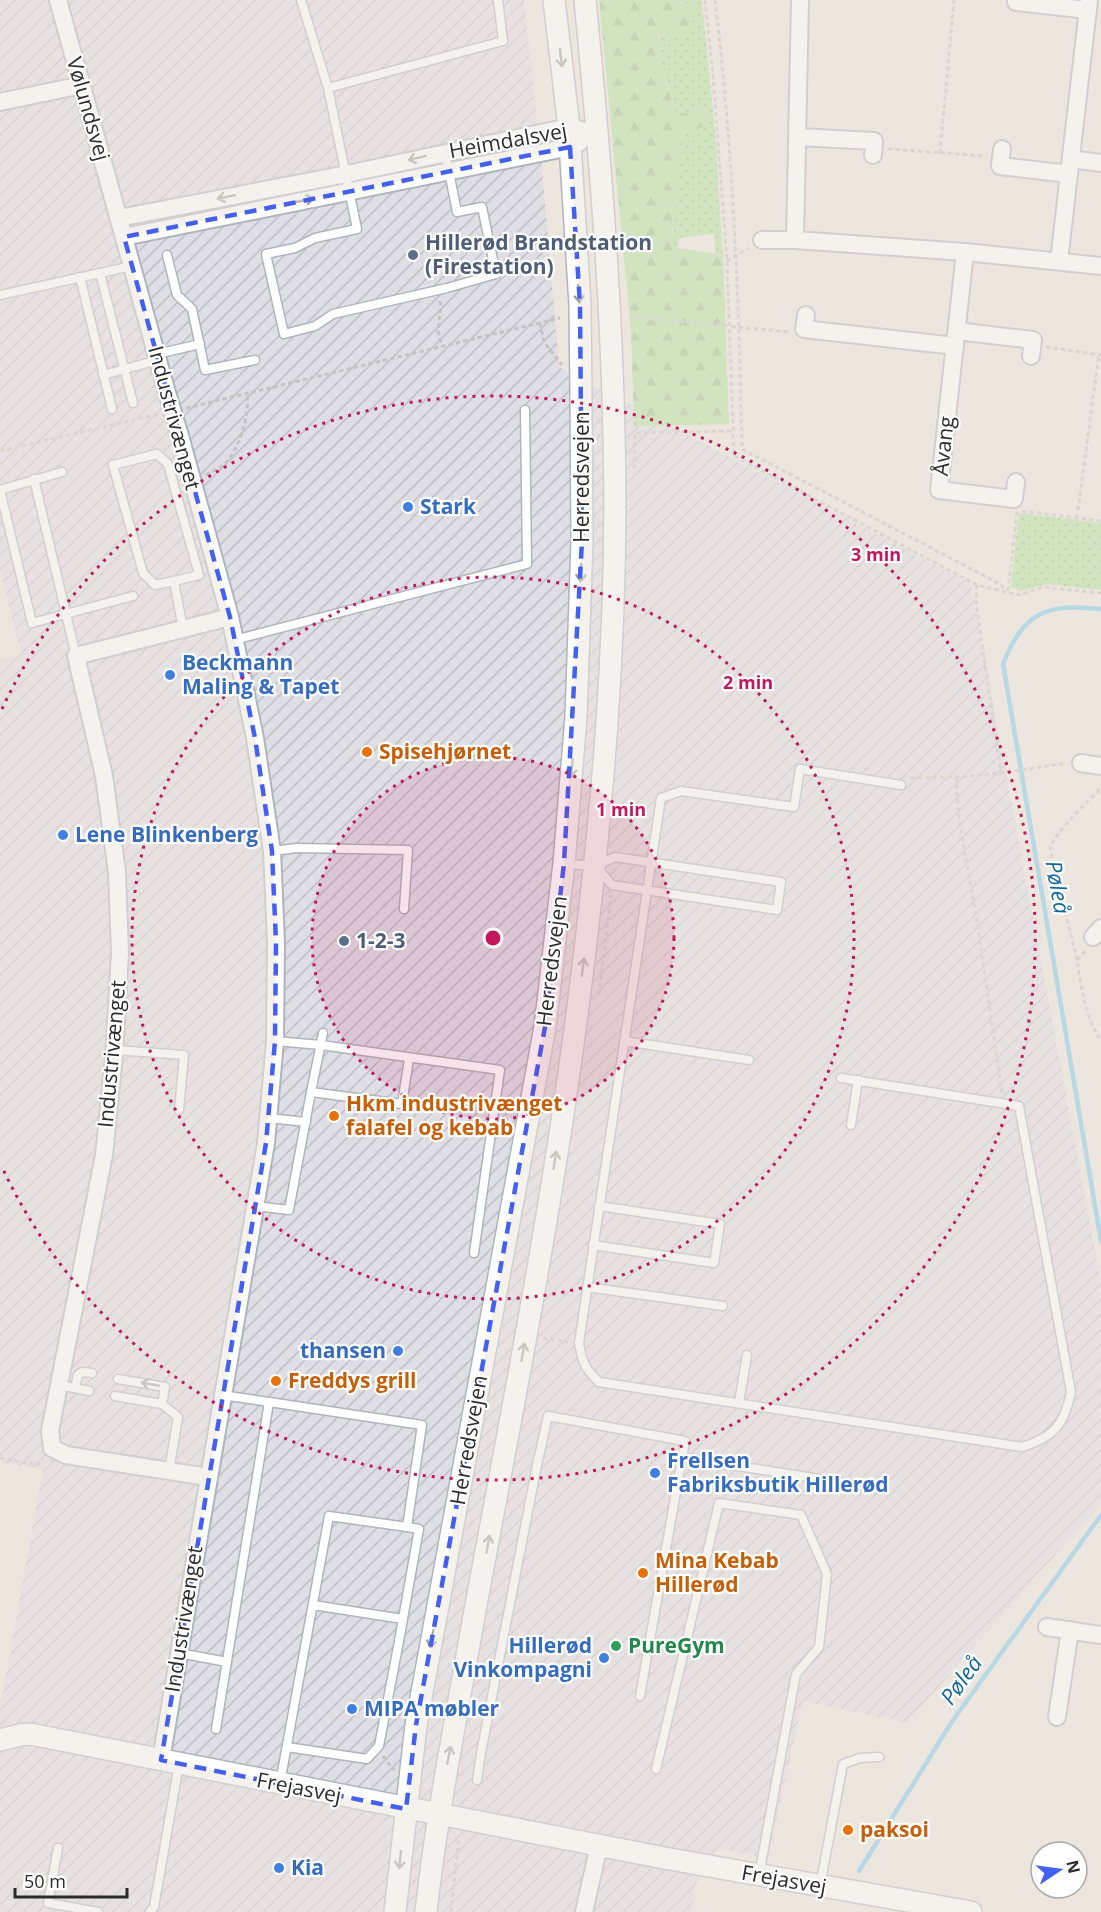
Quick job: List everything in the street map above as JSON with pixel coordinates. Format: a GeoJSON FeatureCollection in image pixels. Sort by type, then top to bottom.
{"type":"FeatureCollection","features":[{"type":"Feature","properties":{"kind":"street","name":"Vølundsvej"},"geometry":{"type":"LineString","coordinates":[[58,0],[119,218]]}},
{"type":"Feature","properties":{"kind":"street","name":"Herredsvejen"},"geometry":{"type":"LineString","coordinates":[[395,1912],[418,1714],[545,1027],[564,864],[576,717],[582,541],[580,305],[569,137],[554,0]]}},
{"type":"Feature","properties":{"kind":"street","name":"Herredsvejen"},"geometry":{"type":"LineString","coordinates":[[426,1912],[438,1813],[543,1242],[577,1018],[595,866],[610,680],[614,565],[614,438],[608,258],[585,0]]}},
{"type":"Feature","properties":{"kind":"street"},"geometry":{"type":"LineString","coordinates":[[795,240],[800,0]]}},
{"type":"Feature","properties":{"kind":"street"},"geometry":{"type":"LineString","coordinates":[[1016,0],[1016,2],[1089,5],[1059,261]]}},
{"type":"Feature","properties":{"kind":"street"},"geometry":{"type":"LineString","coordinates":[[0,102],[82,86]]}},
{"type":"Feature","properties":{"kind":"street","name":"Heimdalsvej"},"geometry":{"type":"LineString","coordinates":[[119,218],[347,174],[446,152],[597,134]]}},
{"type":"Feature","properties":{"kind":"street","name":"Heimdalsvej"},"geometry":{"type":"LineString","coordinates":[[124,237],[449,171],[569,137]]}},
{"type":"Feature","properties":{"kind":"street"},"geometry":{"type":"LineString","coordinates":[[798,137],[874,141],[874,151]]}},
{"type":"Feature","properties":{"kind":"street"},"geometry":{"type":"LineString","coordinates":[[1002,153],[1000,166],[1070,167],[1101,163]]}},
{"type":"Feature","properties":{"kind":"street","name":"Industrivænget"},"geometry":{"type":"LineString","coordinates":[[119,218],[230,617],[255,738],[272,851],[276,942],[275,1041],[269,1118],[179,1653],[170,1762]]}},
{"type":"Feature","properties":{"kind":"street"},"geometry":{"type":"LineString","coordinates":[[762,240],[795,240],[965,252],[1101,266]]}},
{"type":"Feature","properties":{"kind":"street","name":"Åvang"},"geometry":{"type":"LineString","coordinates":[[965,252],[939,490],[1016,497]]}},
{"type":"Feature","properties":{"kind":"street"},"geometry":{"type":"LineString","coordinates":[[805,322],[956,339],[1033,340],[1032,351]]}},
{"type":"Feature","properties":{"kind":"street"},"geometry":{"type":"LineString","coordinates":[[76,656],[230,617]]}},
{"type":"Feature","properties":{"kind":"street","name":"Industrivænget"},"geometry":{"type":"LineString","coordinates":[[52,1448],[50,1431],[67,1387],[104,1155],[115,1050],[120,953],[117,872],[104,776],[76,656]]}},
{"type":"Feature","properties":{"kind":"street"},"geometry":{"type":"LineString","coordinates":[[1081,764],[1101,766]]}},
{"type":"Feature","properties":{"kind":"street"},"geometry":{"type":"LineString","coordinates":[[52,1448],[66,1455],[208,1477]]}},
{"type":"Feature","properties":{"kind":"street"},"geometry":{"type":"LineString","coordinates":[[1047,1627],[1101,1635]]}},
{"type":"Feature","properties":{"kind":"street"},"geometry":{"type":"LineString","coordinates":[[1057,1717],[1070,1630]]}},
{"type":"Feature","properties":{"kind":"street","name":"Frejasvej"},"geometry":{"type":"LineString","coordinates":[[0,1740],[30,1734],[406,1809],[438,1813],[759,1875],[971,1912]]}},
{"type":"Feature","properties":{"kind":"street"},"geometry":{"type":"LineString","coordinates":[[584,1912],[598,1845]]}},
{"type":"Feature","properties":{"kind":"lane"},"geometry":{"type":"LineString","coordinates":[[301,0],[328,88],[357,229],[315,238],[295,248],[266,254],[284,334],[315,326],[333,314],[438,291],[496,274],[482,207],[457,212],[446,152]]}},
{"type":"Feature","properties":{"kind":"lane"},"geometry":{"type":"LineString","coordinates":[[328,88],[502,40],[498,0]]}},
{"type":"Feature","properties":{"kind":"lane"},"geometry":{"type":"LineString","coordinates":[[167,255],[177,295],[192,309],[205,370],[255,360]]}},
{"type":"Feature","properties":{"kind":"lane"},"geometry":{"type":"LineString","coordinates":[[0,295],[132,266]]}},
{"type":"Feature","properties":{"kind":"lane"},"geometry":{"type":"LineString","coordinates":[[100,273],[134,403]]}},
{"type":"Feature","properties":{"kind":"lane"},"geometry":{"type":"LineString","coordinates":[[80,277],[112,409]]}},
{"type":"Feature","properties":{"kind":"lane"},"geometry":{"type":"LineString","coordinates":[[103,375],[200,344]]}},
{"type":"Feature","properties":{"kind":"lane"},"geometry":{"type":"LineString","coordinates":[[234,640],[527,564],[525,410]]}},
{"type":"Feature","properties":{"kind":"lane"},"geometry":{"type":"LineString","coordinates":[[157,454],[168,464],[199,575],[174,581],[155,585],[143,573],[113,465],[157,454]]}},
{"type":"Feature","properties":{"kind":"lane"},"geometry":{"type":"LineString","coordinates":[[168,464],[186,460]]}},
{"type":"Feature","properties":{"kind":"lane"},"geometry":{"type":"LineString","coordinates":[[62,472],[0,490],[33,623],[133,596]]}},
{"type":"Feature","properties":{"kind":"lane"},"geometry":{"type":"LineString","coordinates":[[34,479],[76,656]]}},
{"type":"Feature","properties":{"kind":"lane"},"geometry":{"type":"LineString","coordinates":[[174,581],[183,629]]}},
{"type":"Feature","properties":{"kind":"lane"},"geometry":{"type":"LineString","coordinates":[[841,1078],[1019,1106],[1071,1392],[1066,1412],[1056,1429],[1040,1441],[1022,1447],[599,1382],[588,1372],[582,1359],[579,1343],[661,798],[681,791],[794,807],[800,769],[901,785]]}},
{"type":"Feature","properties":{"kind":"lane"},"geometry":{"type":"LineString","coordinates":[[272,851],[297,848],[408,850],[404,909]]}},
{"type":"Feature","properties":{"kind":"lane"},"geometry":{"type":"LineString","coordinates":[[564,864],[595,866],[615,857],[781,882],[777,910],[612,885],[595,866]]}},
{"type":"Feature","properties":{"kind":"lane"},"geometry":{"type":"LineString","coordinates":[[255,1206],[289,1209],[323,1033]]}},
{"type":"Feature","properties":{"kind":"lane"},"geometry":{"type":"LineString","coordinates":[[275,1041],[321,1045],[500,1070],[474,1253]]}},
{"type":"Feature","properties":{"kind":"lane"},"geometry":{"type":"LineString","coordinates":[[624,1041],[748,1060]]}},
{"type":"Feature","properties":{"kind":"lane"},"geometry":{"type":"LineString","coordinates":[[115,1050],[184,1055],[178,1110]]}},
{"type":"Feature","properties":{"kind":"lane"},"geometry":{"type":"LineString","coordinates":[[311,1092],[402,1104],[409,1059]]}},
{"type":"Feature","properties":{"kind":"lane"},"geometry":{"type":"LineString","coordinates":[[851,1125],[858,1080]]}},
{"type":"Feature","properties":{"kind":"lane"},"geometry":{"type":"LineString","coordinates":[[269,1118],[306,1122]]}},
{"type":"Feature","properties":{"kind":"lane"},"geometry":{"type":"LineString","coordinates":[[593,1245],[714,1263],[720,1224],[599,1206]]}},
{"type":"Feature","properties":{"kind":"lane"},"geometry":{"type":"LineString","coordinates":[[587,1287],[723,1306]]}},
{"type":"Feature","properties":{"kind":"lane"},"geometry":{"type":"LineString","coordinates":[[739,1403],[747,1355]]}},
{"type":"Feature","properties":{"kind":"lane"},"geometry":{"type":"LineString","coordinates":[[67,1387],[81,1372],[92,1373]]}},
{"type":"Feature","properties":{"kind":"lane"},"geometry":{"type":"LineString","coordinates":[[118,1379],[165,1387],[162,1404]]}},
{"type":"Feature","properties":{"kind":"lane"},"geometry":{"type":"LineString","coordinates":[[67,1387],[89,1391]]}},
{"type":"Feature","properties":{"kind":"lane"},"geometry":{"type":"LineString","coordinates":[[222,1395],[422,1425],[407,1527]]}},
{"type":"Feature","properties":{"kind":"lane"},"geometry":{"type":"LineString","coordinates":[[115,1396],[162,1404],[178,1417],[169,1471]]}},
{"type":"Feature","properties":{"kind":"lane"},"geometry":{"type":"LineString","coordinates":[[216,1729],[269,1402]]}},
{"type":"Feature","properties":{"kind":"lane"},"geometry":{"type":"LineString","coordinates":[[477,1780],[532,1488],[548,1416],[685,1441],[640,1696]]}},
{"type":"Feature","properties":{"kind":"lane"},"geometry":{"type":"LineString","coordinates":[[682,1458],[882,1489]]}},
{"type":"Feature","properties":{"kind":"lane"},"geometry":{"type":"LineString","coordinates":[[656,1769],[719,1503],[801,1515],[827,1574],[819,1647],[796,1674],[759,1875]]}},
{"type":"Feature","properties":{"kind":"lane"},"geometry":{"type":"LineString","coordinates":[[280,1784],[329,1516],[419,1529],[378,1746],[367,1759],[287,1747]]}},
{"type":"Feature","properties":{"kind":"lane"},"geometry":{"type":"LineString","coordinates":[[313,1605],[403,1619]]}},
{"type":"Feature","properties":{"kind":"lane"},"geometry":{"type":"LineString","coordinates":[[179,1653],[227,1662]]}},
{"type":"Feature","properties":{"kind":"lane"},"geometry":{"type":"LineString","coordinates":[[820,1886],[843,1764],[860,1758],[879,1757]]}},
{"type":"Feature","properties":{"kind":"lane"},"geometry":{"type":"LineString","coordinates":[[150,1912],[154,1907],[170,1762]]}},
{"type":"Feature","properties":{"kind":"lane"},"geometry":{"type":"LineString","coordinates":[[58,1848],[48,1903],[98,1912]]}},
{"type":"Feature","properties":{"kind":"path"},"geometry":{"type":"LineString","coordinates":[[705,0],[727,261],[734,456],[976,585],[1019,595],[1044,587],[1101,592]]}},
{"type":"Feature","properties":{"kind":"path"},"geometry":{"type":"LineString","coordinates":[[715,0],[737,255],[742,449],[1000,584],[1008,591]]}},
{"type":"Feature","properties":{"kind":"path"},"geometry":{"type":"LineString","coordinates":[[940,153],[954,0]]}},
{"type":"Feature","properties":{"kind":"path"},"geometry":{"type":"LineString","coordinates":[[874,151],[1002,153]]}},
{"type":"Feature","properties":{"kind":"path"},"geometry":{"type":"LineString","coordinates":[[727,261],[762,240]]}},
{"type":"Feature","properties":{"kind":"path"},"geometry":{"type":"LineString","coordinates":[[438,291],[441,306],[438,331],[442,346]]}},
{"type":"Feature","properties":{"kind":"path"},"geometry":{"type":"LineString","coordinates":[[634,317],[797,333],[805,322]]}},
{"type":"Feature","properties":{"kind":"path"},"geometry":{"type":"LineString","coordinates":[[185,408],[560,318]]}},
{"type":"Feature","properties":{"kind":"path"},"geometry":{"type":"LineString","coordinates":[[540,323],[543,342],[565,368]]}},
{"type":"Feature","properties":{"kind":"path"},"geometry":{"type":"LineString","coordinates":[[1032,351],[1100,354],[1077,518]]}},
{"type":"Feature","properties":{"kind":"path"},"geometry":{"type":"LineString","coordinates":[[191,483],[224,465],[238,443],[245,423],[247,394]]}},
{"type":"Feature","properties":{"kind":"path"},"geometry":{"type":"LineString","coordinates":[[0,451],[162,414]]}},
{"type":"Feature","properties":{"kind":"path"},"geometry":{"type":"LineString","coordinates":[[1008,591],[1016,497],[1077,518],[1101,521]]}},
{"type":"Feature","properties":{"kind":"path"},"geometry":{"type":"LineString","coordinates":[[976,585],[976,602],[1001,772]]}},
{"type":"Feature","properties":{"kind":"path"},"geometry":{"type":"LineString","coordinates":[[901,785],[910,778],[956,777],[1064,762],[1081,764]]}},
{"type":"Feature","properties":{"kind":"path"},"geometry":{"type":"LineString","coordinates":[[956,777],[959,819],[974,900],[1003,1104]]}},
{"type":"Feature","properties":{"kind":"path"},"geometry":{"type":"LineString","coordinates":[[1101,788],[1055,838],[1050,848],[1077,960],[1081,993],[1088,1016],[1101,1039]]}},
{"type":"Feature","properties":{"kind":"path"},"geometry":{"type":"LineString","coordinates":[[1077,960],[1095,940],[1096,933]]}},
{"type":"Feature","properties":{"kind":"path"},"geometry":{"type":"LineString","coordinates":[[543,1338],[579,1343]]}},
{"type":"Feature","properties":{"kind":"path"},"geometry":{"type":"LineString","coordinates":[[0,1458],[38,1465],[52,1448]]}},
{"type":"Feature","properties":{"kind":"highlighted area"},"geometry":{"type":"Polygon","coordinates":[[[570,147],[580,305],[582,541],[564,863],[545,1027],[416,1725],[406,1809],[161,1760],[266,1143],[275,1041],[276,942],[272,851],[255,738],[230,617],[124,237],[570,147]]]}},
{"type":"Feature","properties":{"kind":"shaded area"},"geometry":{"type":"Polygon","coordinates":[[[0,0],[524,0],[542,168],[559,367],[971,584],[1101,1284],[1101,1503],[907,1723],[803,1701],[768,1859],[718,1848],[695,1886],[691,1912],[0,1912],[0,1709],[43,1470],[0,1462],[0,660],[21,654],[0,570],[0,0]]]}},
{"type":"Feature","properties":{"kind":"green space"},"geometry":{"type":"Polygon","coordinates":[[[599,0],[670,0],[693,5],[692,20],[684,32],[673,34],[658,29],[658,51],[675,114],[688,113],[708,105],[710,124],[692,132],[680,132],[682,139],[671,247],[723,255],[729,424],[634,426],[631,331],[599,0]]]}},
{"type":"Feature","properties":{"kind":"green space"},"geometry":{"type":"Polygon","coordinates":[[[670,0],[702,0],[715,132],[723,255],[716,254],[714,234],[679,238],[678,248],[671,247],[682,139],[680,132],[692,132],[702,128],[707,106],[688,113],[675,114],[658,51],[659,28],[693,5],[670,0]]]}},
{"type":"Feature","properties":{"kind":"green space"},"geometry":{"type":"Polygon","coordinates":[[[1019,513],[1101,523],[1101,590],[1047,584],[1020,591],[1011,587],[1019,513]]]}},
{"type":"Feature","properties":{"kind":"waterway","name":"Pøleå"},"geometry":{"type":"LineString","coordinates":[[1101,609],[1065,608],[1039,615],[1019,633],[1003,664],[1101,1241]]}},
{"type":"Feature","properties":{"kind":"waterway","name":"Pøleå"},"geometry":{"type":"LineString","coordinates":[[859,1871],[953,1720],[1101,1515]]}},
{"type":"Feature","properties":{"kind":"place","name":"Hillerød Brandstation (Firestation)"},"geometry":{"type":"Point","coordinates":[413,255]}},
{"type":"Feature","properties":{"kind":"place","name":"Stark"},"geometry":{"type":"Point","coordinates":[408,507]}},
{"type":"Feature","properties":{"kind":"place","name":"Beckmann Maling & Tapet"},"geometry":{"type":"Point","coordinates":[170,675]}},
{"type":"Feature","properties":{"kind":"place","name":"Spisehjørnet"},"geometry":{"type":"Point","coordinates":[367,752]}},
{"type":"Feature","properties":{"kind":"place","name":"Lene Blinkenberg"},"geometry":{"type":"Point","coordinates":[63,835]}},
{"type":"Feature","properties":{"kind":"place","name":"1-2-3"},"geometry":{"type":"Point","coordinates":[344,941]}},
{"type":"Feature","properties":{"kind":"place","name":"Hkm industrivænget falafel og kebab"},"geometry":{"type":"Point","coordinates":[334,1116]}},
{"type":"Feature","properties":{"kind":"place","name":"thansen"},"geometry":{"type":"Point","coordinates":[398,1351]}},
{"type":"Feature","properties":{"kind":"place","name":"Freddys grill"},"geometry":{"type":"Point","coordinates":[276,1381]}},
{"type":"Feature","properties":{"kind":"place","name":"Frellsen Fabriksbutik Hillerød"},"geometry":{"type":"Point","coordinates":[655,1473]}},
{"type":"Feature","properties":{"kind":"place","name":"Mina Kebab Hillerød"},"geometry":{"type":"Point","coordinates":[643,1573]}},
{"type":"Feature","properties":{"kind":"place","name":"PureGym"},"geometry":{"type":"Point","coordinates":[616,1646]}},
{"type":"Feature","properties":{"kind":"place","name":"Hillerød Vinkompagni"},"geometry":{"type":"Point","coordinates":[604,1658]}},
{"type":"Feature","properties":{"kind":"place","name":"MIPA møbler"},"geometry":{"type":"Point","coordinates":[352,1709]}},
{"type":"Feature","properties":{"kind":"place","name":"paksoi"},"geometry":{"type":"Point","coordinates":[848,1830]}},
{"type":"Feature","properties":{"kind":"place","name":"Kia"},"geometry":{"type":"Point","coordinates":[279,1868]}}]}
